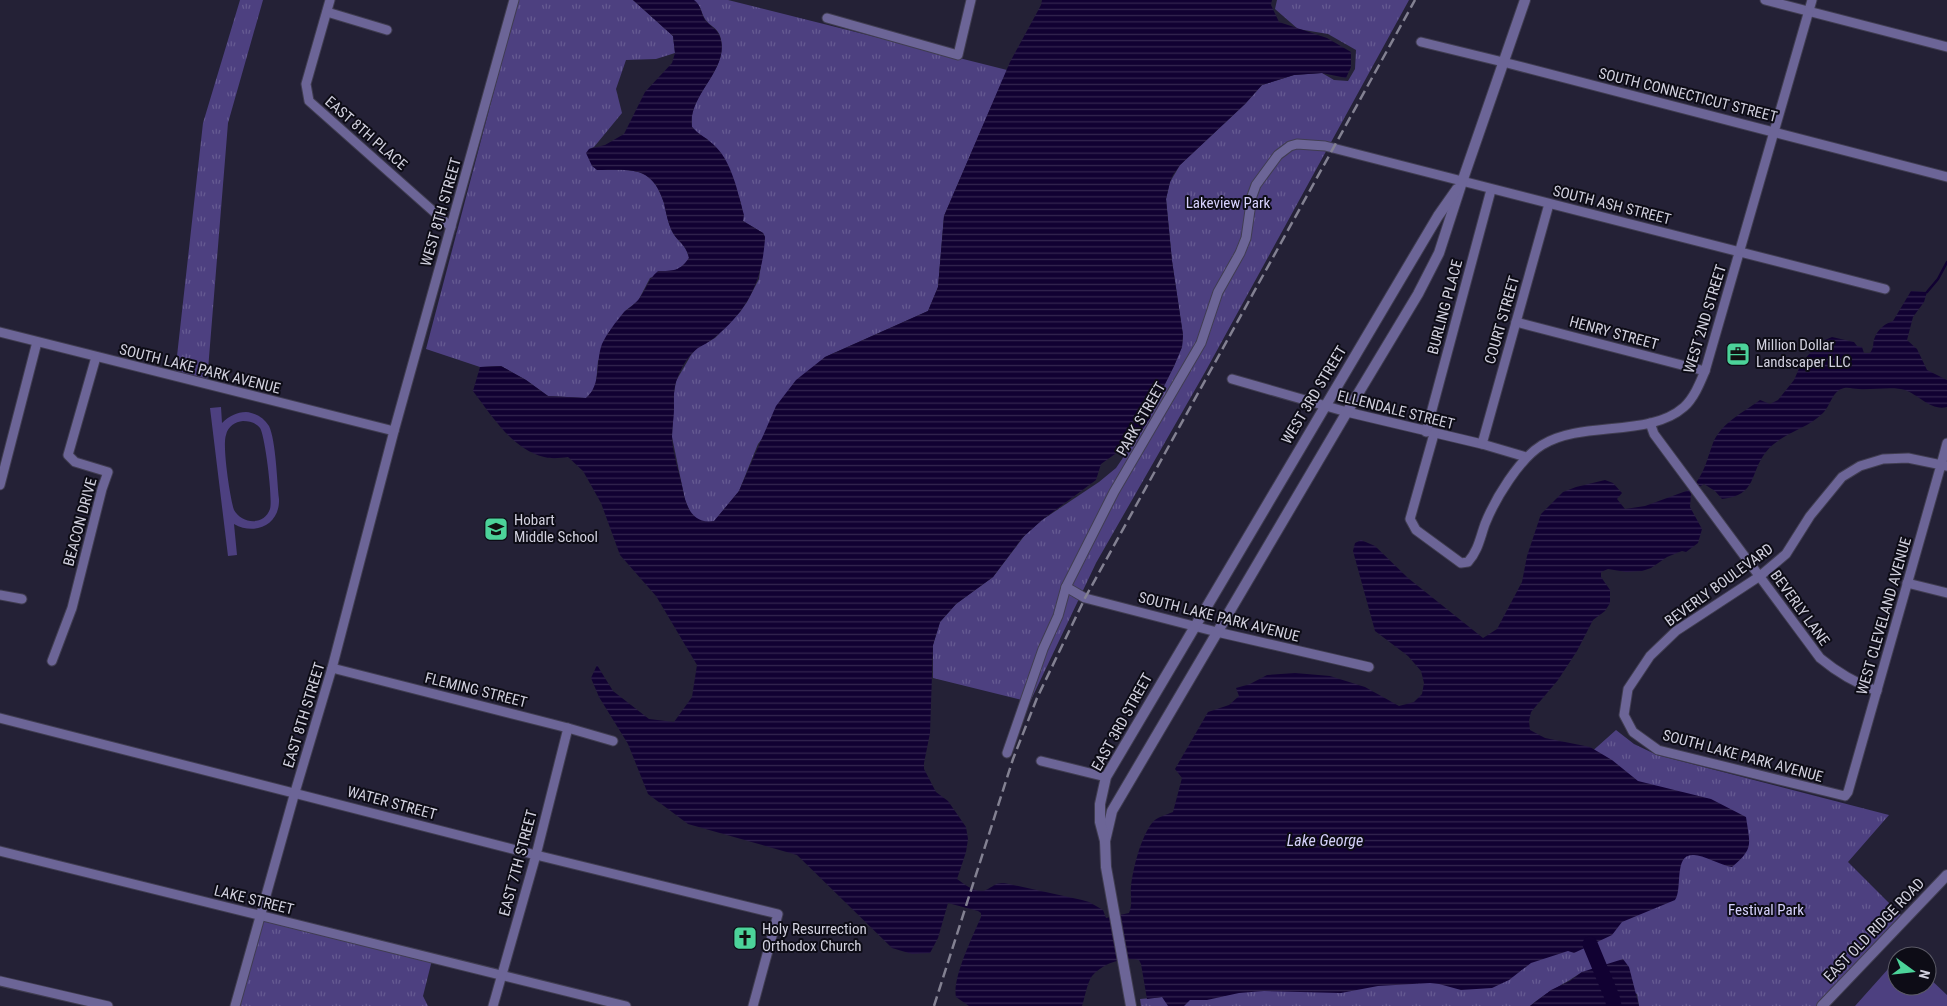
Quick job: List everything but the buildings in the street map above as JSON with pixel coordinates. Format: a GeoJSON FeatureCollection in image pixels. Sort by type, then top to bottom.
{"type":"FeatureCollection","features":[{"type":"Feature","properties":{"kind":"street"},"geometry":{"type":"LineString","coordinates":[[330,0],[327,12],[388,30]]}},
{"type":"Feature","properties":{"kind":"street","name":"WEST 8TH STREET"},"geometry":{"type":"LineString","coordinates":[[394,430],[514,0]]}},
{"type":"Feature","properties":{"kind":"street"},"geometry":{"type":"LineString","coordinates":[[827,18],[958,54],[971,0]]}},
{"type":"Feature","properties":{"kind":"street","name":"WEST 3RD STREET"},"geometry":{"type":"LineString","coordinates":[[1217,632],[1346,412],[1418,294],[1439,253],[1503,62],[1526,0]]}},
{"type":"Feature","properties":{"kind":"street"},"geometry":{"type":"LineString","coordinates":[[1765,0],[1947,47]]}},
{"type":"Feature","properties":{"kind":"street","name":"WEST 2ND STREET"},"geometry":{"type":"LineString","coordinates":[[1410,519],[1416,530],[1461,563],[1468,562],[1475,554],[1486,523],[1504,488],[1526,457],[1543,444],[1566,435],[1650,423],[1668,418],[1685,406],[1696,390],[1705,371],[1812,0]]}},
{"type":"Feature","properties":{"kind":"street","name":"EAST 8TH PLACE"},"geometry":{"type":"LineString","coordinates":[[327,12],[306,84],[309,101],[451,227]]}},
{"type":"Feature","properties":{"kind":"street","name":"SOUTH CONNECTICUT STREET"},"geometry":{"type":"LineString","coordinates":[[1421,42],[1947,177]]}},
{"type":"Feature","properties":{"kind":"street","name":"PARK STREET"},"geometry":{"type":"LineString","coordinates":[[1007,753],[1043,649],[1058,616],[1066,587],[1114,492],[1201,343],[1218,292],[1240,253],[1246,238],[1252,196],[1256,185],[1278,155],[1290,146],[1310,144],[1333,149]]}},
{"type":"Feature","properties":{"kind":"street","name":"SOUTH ASH STREET"},"geometry":{"type":"LineString","coordinates":[[1333,149],[1885,289]]}},
{"type":"Feature","properties":{"kind":"street","name":"WEST 3RD STREET"},"geometry":{"type":"LineString","coordinates":[[1194,626],[1438,216],[1462,182]]}},
{"type":"Feature","properties":{"kind":"street","name":"BURLING PLACE"},"geometry":{"type":"LineString","coordinates":[[1410,519],[1490,190]]}},
{"type":"Feature","properties":{"kind":"street","name":"COURT STREET"},"geometry":{"type":"LineString","coordinates":[[1482,444],[1550,204]]}},
{"type":"Feature","properties":{"kind":"street","name":"HENRY STREET"},"geometry":{"type":"LineString","coordinates":[[1516,322],[1705,371]]}},
{"type":"Feature","properties":{"kind":"street","name":"SOUTH LAKE PARK AVENUE"},"geometry":{"type":"LineString","coordinates":[[0,332],[394,430]]}},
{"type":"Feature","properties":{"kind":"street"},"geometry":{"type":"LineString","coordinates":[[0,485],[37,342]]}},
{"type":"Feature","properties":{"kind":"street","name":"BEACON DRIVE"},"geometry":{"type":"LineString","coordinates":[[52,661],[72,608],[108,472],[75,462],[68,455],[96,357]]}},
{"type":"Feature","properties":{"kind":"street","name":"ELLENDALE STREET"},"geometry":{"type":"LineString","coordinates":[[1232,379],[1346,412],[1482,444],[1526,457]]}},
{"type":"Feature","properties":{"kind":"street","name":"BEVERLY LANE"},"geometry":{"type":"LineString","coordinates":[[1650,423],[1654,434],[1820,658],[1843,676],[1857,684],[1877,690]]}},
{"type":"Feature","properties":{"kind":"street","name":"EAST 8TH STREET"},"geometry":{"type":"LineString","coordinates":[[235,1006],[332,668],[394,430]]}},
{"type":"Feature","properties":{"kind":"street","name":"WEST CLEVELAND AVENUE"},"geometry":{"type":"LineString","coordinates":[[1845,796],[1848,792],[1907,583],[1944,465],[1947,443]]}},
{"type":"Feature","properties":{"kind":"street","name":"BEVERLY BOULEVARD"},"geometry":{"type":"LineString","coordinates":[[1650,656],[1676,631],[1760,576],[1786,554],[1810,516],[1842,477],[1860,466],[1883,459],[1908,458],[1944,465]]}},
{"type":"Feature","properties":{"kind":"street"},"geometry":{"type":"LineString","coordinates":[[1907,583],[1947,593]]}},
{"type":"Feature","properties":{"kind":"street","name":"SOUTH LAKE PARK AVENUE"},"geometry":{"type":"LineString","coordinates":[[1066,587],[1086,598],[1217,632],[1369,667]]}},
{"type":"Feature","properties":{"kind":"street"},"geometry":{"type":"LineString","coordinates":[[0,595],[22,599]]}},
{"type":"Feature","properties":{"kind":"street","name":"EAST 3RD STREET"},"geometry":{"type":"LineString","coordinates":[[1131,1006],[1106,867],[1105,840],[1100,822],[1100,804],[1106,777],[1194,626]]}},
{"type":"Feature","properties":{"kind":"street","name":"EAST 3RD STREET"},"geometry":{"type":"LineString","coordinates":[[1105,840],[1112,811],[1217,632]]}},
{"type":"Feature","properties":{"kind":"street","name":"SOUTH LAKE PARK AVENUE"},"geometry":{"type":"LineString","coordinates":[[1650,656],[1628,690],[1624,714],[1633,732],[1658,750],[1845,796]]}},
{"type":"Feature","properties":{"kind":"street","name":"FLEMING STREET"},"geometry":{"type":"LineString","coordinates":[[332,668],[613,741]]}},
{"type":"Feature","properties":{"kind":"street","name":"WATER STREET"},"geometry":{"type":"LineString","coordinates":[[0,718],[536,855],[778,914],[754,1006]]}},
{"type":"Feature","properties":{"kind":"street","name":"EAST 7TH STREET"},"geometry":{"type":"LineString","coordinates":[[493,1006],[536,855],[568,728]]}},
{"type":"Feature","properties":{"kind":"street"},"geometry":{"type":"LineString","coordinates":[[1041,761],[1106,777]]}},
{"type":"Feature","properties":{"kind":"street","name":"LAKE STREET"},"geometry":{"type":"LineString","coordinates":[[0,851],[626,1006]]}},
{"type":"Feature","properties":{"kind":"street","name":"EAST OLD RIDGE ROAD"},"geometry":{"type":"LineString","coordinates":[[1822,1006],[1947,875]]}},
{"type":"Feature","properties":{"kind":"street"},"geometry":{"type":"LineString","coordinates":[[0,981],[108,1006]]}},
{"type":"Feature","properties":{"kind":"green space"},"geometry":{"type":"Polygon","coordinates":[[[240,0],[263,0],[228,123],[207,382],[175,374],[203,123],[240,0]]]}},
{"type":"Feature","properties":{"kind":"green space"},"geometry":{"type":"Polygon","coordinates":[[[518,0],[633,0],[673,36],[675,53],[656,59],[626,60],[616,89],[622,113],[594,147],[589,149],[597,170],[630,170],[639,172],[653,182],[664,203],[671,229],[688,253],[689,258],[683,267],[673,272],[668,271],[650,278],[638,301],[625,311],[598,361],[593,393],[586,398],[548,396],[526,380],[501,366],[480,367],[426,349],[518,0]]]}},
{"type":"Feature","properties":{"kind":"green space"},"geometry":{"type":"Polygon","coordinates":[[[688,0],[728,0],[1007,70],[944,216],[938,287],[928,311],[825,357],[758,444],[739,491],[714,522],[702,522],[696,519],[691,514],[685,500],[672,437],[676,381],[697,348],[715,338],[747,302],[759,279],[765,237],[763,233],[743,221],[740,200],[731,178],[707,139],[699,135],[692,127],[692,115],[696,104],[715,71],[720,60],[722,48],[720,36],[707,21],[698,4],[688,0]]]}},
{"type":"Feature","properties":{"kind":"green space","name":"Lakeview Park"},"geometry":{"type":"Polygon","coordinates":[[[1277,0],[1409,0],[1204,374],[1096,563],[1030,702],[933,678],[933,645],[940,622],[956,604],[993,577],[1025,535],[1042,520],[1099,482],[1116,468],[1150,418],[1153,403],[1160,394],[1182,347],[1183,335],[1172,261],[1166,199],[1170,182],[1180,165],[1245,104],[1262,85],[1294,75],[1322,73],[1334,80],[1348,81],[1355,69],[1356,50],[1328,34],[1298,29],[1275,9],[1277,0]]]}},
{"type":"Feature","properties":{"kind":"green space"},"geometry":{"type":"Polygon","coordinates":[[[221,407],[222,423],[230,416],[246,412],[262,418],[269,426],[273,441],[279,499],[278,508],[271,522],[265,526],[250,529],[234,524],[237,555],[228,556],[210,408],[221,407]],[[246,421],[235,423],[227,432],[225,441],[226,460],[234,510],[242,518],[253,521],[263,518],[267,514],[271,503],[262,433],[257,425],[246,421]]]}},
{"type":"Feature","properties":{"kind":"green space","name":"Festival Park"},"geometry":{"type":"Polygon","coordinates":[[[1616,730],[1634,744],[1657,755],[1889,815],[1848,862],[1904,918],[1819,1006],[1639,1006],[1637,994],[1582,972],[1542,996],[1530,1006],[1141,1006],[1140,999],[1162,997],[1634,788],[1588,755],[1616,730]]]}},
{"type":"Feature","properties":{"kind":"green space"},"geometry":{"type":"Polygon","coordinates":[[[262,919],[432,960],[423,996],[428,1006],[238,1006],[262,919]]]}},
{"type":"Feature","properties":{"kind":"green space"},"geometry":{"type":"Polygon","coordinates":[[[1887,970],[1887,996],[1937,996],[1937,986],[1947,995],[1947,1006],[1855,1006],[1887,970]]]}},
{"type":"Feature","properties":{"kind":"water","name":"Lake George"},"geometry":{"type":"Polygon","coordinates":[[[633,0],[694,0],[700,7],[705,20],[719,34],[722,49],[720,60],[696,104],[692,115],[692,127],[722,154],[737,188],[744,215],[743,221],[763,233],[765,237],[761,267],[745,305],[726,328],[691,354],[681,370],[675,386],[672,442],[675,457],[688,507],[694,516],[702,521],[714,521],[739,491],[776,406],[796,380],[825,357],[928,311],[938,287],[944,216],[1010,62],[1042,0],[1272,0],[1271,5],[1279,22],[1327,38],[1351,52],[1351,67],[1346,78],[1322,73],[1294,75],[1262,85],[1245,104],[1180,165],[1170,182],[1166,199],[1172,261],[1183,335],[1182,347],[1160,394],[1153,403],[1150,418],[1136,439],[1101,464],[1096,480],[1042,520],[1022,538],[993,577],[956,604],[940,622],[933,645],[930,733],[924,769],[936,792],[948,801],[966,827],[968,839],[966,852],[957,879],[980,891],[1004,883],[1082,900],[1103,910],[1106,918],[1129,913],[1131,886],[1138,853],[1144,836],[1154,821],[1173,812],[1182,778],[1175,769],[1208,712],[1229,705],[1239,696],[1236,688],[1250,684],[1267,675],[1295,673],[1330,676],[1365,687],[1399,706],[1414,702],[1422,694],[1424,683],[1421,671],[1408,656],[1375,631],[1353,551],[1355,543],[1361,540],[1375,546],[1408,578],[1483,638],[1497,629],[1522,582],[1527,556],[1541,514],[1563,492],[1605,480],[1613,483],[1622,493],[1617,499],[1625,509],[1645,506],[1689,490],[1691,494],[1690,507],[1702,529],[1698,543],[1686,552],[1682,551],[1667,557],[1651,568],[1642,571],[1626,572],[1608,569],[1601,572],[1601,577],[1610,590],[1610,603],[1605,611],[1593,620],[1577,651],[1558,680],[1531,712],[1530,730],[1545,738],[1590,747],[1612,760],[1638,781],[1711,799],[1746,817],[1749,845],[1744,855],[1732,867],[1698,855],[1687,856],[1681,865],[1675,900],[1622,922],[1612,935],[1574,953],[1568,951],[1531,963],[1509,980],[1492,988],[1461,990],[1430,983],[1378,986],[1341,993],[1264,991],[1239,993],[1207,1000],[1190,1000],[1184,1006],[1168,1006],[1162,997],[1147,999],[1139,960],[1127,959],[1108,964],[1092,976],[1087,986],[1082,1006],[969,1006],[956,997],[956,989],[960,968],[981,917],[981,913],[978,911],[948,903],[938,938],[930,953],[912,954],[892,948],[797,855],[688,824],[648,794],[628,744],[599,697],[591,678],[597,665],[613,691],[649,719],[674,722],[692,697],[697,665],[656,596],[620,555],[601,503],[583,471],[568,457],[547,458],[522,447],[495,421],[473,391],[480,367],[501,366],[526,380],[548,396],[586,398],[596,380],[600,351],[606,336],[624,312],[639,299],[649,281],[658,271],[676,269],[682,266],[689,258],[688,253],[671,229],[664,203],[653,182],[639,172],[630,170],[597,170],[592,166],[586,153],[589,149],[605,145],[624,134],[645,92],[672,63],[675,53],[673,36],[633,0]]]}},
{"type":"Feature","properties":{"kind":"water"},"geometry":{"type":"Polygon","coordinates":[[[1911,291],[1927,292],[1924,302],[1913,317],[1907,340],[1917,349],[1927,370],[1947,380],[1947,407],[1941,408],[1930,405],[1910,392],[1900,389],[1844,388],[1834,395],[1826,410],[1816,419],[1779,440],[1766,452],[1751,482],[1742,493],[1734,497],[1722,499],[1715,491],[1704,484],[1699,487],[1696,483],[1713,443],[1727,424],[1760,400],[1770,404],[1778,400],[1794,380],[1801,364],[1818,343],[1832,337],[1854,342],[1857,346],[1862,347],[1864,353],[1870,353],[1878,331],[1893,321],[1911,291]]]}},
{"type":"Feature","properties":{"kind":"water"},"geometry":{"type":"Polygon","coordinates":[[[1623,959],[1629,967],[1639,1006],[1530,1006],[1551,990],[1570,981],[1582,972],[1623,959]]]}},
{"type":"Feature","properties":{"kind":"waterway"},"geometry":{"type":"LineString","coordinates":[[1927,292],[1938,279],[1947,262]]}},
{"type":"Feature","properties":{"kind":"waterway"},"geometry":{"type":"LineString","coordinates":[[1590,944],[1614,1006]]}},
{"type":"Feature","properties":{"kind":"railway"},"geometry":{"type":"LineString","coordinates":[[934,1006],[1013,759],[1037,698],[1085,598],[1415,0]]}},
{"type":"Feature","properties":{"kind":"place","name":"Million Dollar Landscaper LLC"},"geometry":{"type":"Point","coordinates":[1738,354]}},
{"type":"Feature","properties":{"kind":"place","name":"Hobart Middle School"},"geometry":{"type":"Point","coordinates":[496,529]}},
{"type":"Feature","properties":{"kind":"place","name":"Holy Resurrection Orthodox Church"},"geometry":{"type":"Point","coordinates":[745,938]}}]}
